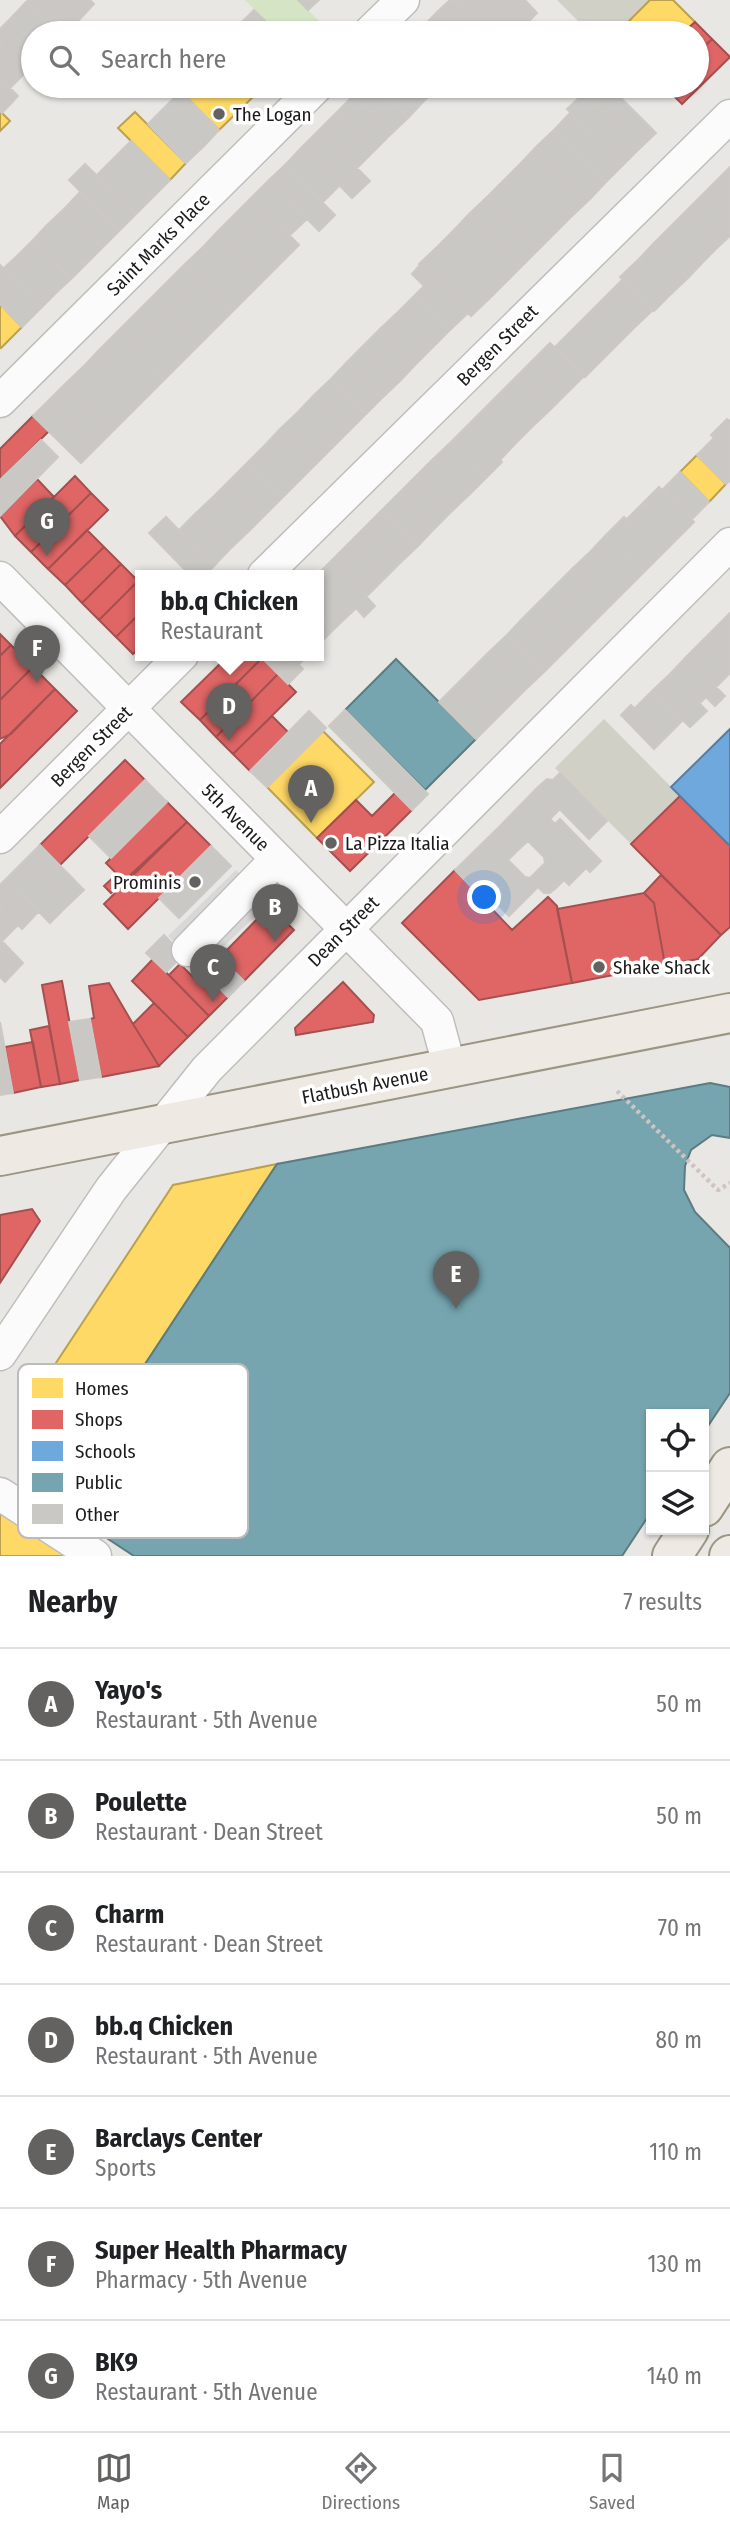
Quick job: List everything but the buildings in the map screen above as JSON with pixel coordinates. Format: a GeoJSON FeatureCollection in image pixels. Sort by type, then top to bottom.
{"type":"FeatureCollection","features":[{"type":"Feature","properties":{"kind":"main road","name":"Flatbush Avenue"},"geometry":{"type":"LineString","coordinates":[[0,1156],[730,1013]]}},
{"type":"Feature","properties":{"kind":"main road"},"geometry":{"type":"LineString","coordinates":[[709,1499],[730,1467]]}},
{"type":"Feature","properties":{"kind":"main road"},"geometry":{"type":"LineString","coordinates":[[672,1556],[686,1535]]}},
{"type":"Feature","properties":{"kind":"street"},"geometry":{"type":"LineString","coordinates":[[381,21],[403,0]]}},
{"type":"Feature","properties":{"kind":"street","name":"Saint Marks Place"},"geometry":{"type":"LineString","coordinates":[[0,401],[305,98]]}},
{"type":"Feature","properties":{"kind":"street","name":"Bergen Street"},"geometry":{"type":"LineString","coordinates":[[269,570],[730,116]]}},
{"type":"Feature","properties":{"kind":"street","name":"Dean Street"},"geometry":{"type":"LineString","coordinates":[[0,1354],[111,1189],[207,1069],[730,544]]}},
{"type":"Feature","properties":{"kind":"street","name":"5th Avenue"},"geometry":{"type":"LineString","coordinates":[[0,578],[436,1021],[450,1069]]}},
{"type":"Feature","properties":{"kind":"street","name":"Bergen Street"},"geometry":{"type":"LineString","coordinates":[[0,837],[176,661]]}},
{"type":"Feature","properties":{"kind":"street"},"geometry":{"type":"LineString","coordinates":[[188,950],[277,859]]}},
{"type":"Feature","properties":{"kind":"street"},"geometry":{"type":"LineString","coordinates":[[0,1494],[18,1509]]}},
{"type":"Feature","properties":{"kind":"street"},"geometry":{"type":"LineString","coordinates":[[64,1538],[95,1556]]}},
{"type":"Feature","properties":{"kind":"path"},"geometry":{"type":"LineString","coordinates":[[617,1091],[718,1190],[730,1183]]}},
{"type":"Feature","properties":{"kind":"shaded area"},"geometry":{"type":"Polygon","coordinates":[[[557,0],[650,0],[629,21],[578,21],[557,0]]]}},
{"type":"Feature","properties":{"kind":"shaded area"},"geometry":{"type":"Polygon","coordinates":[[[604,719],[680,796],[631,844],[555,768],[604,719]]]}},
{"type":"Feature","properties":{"kind":"shaded area"},"geometry":{"type":"Polygon","coordinates":[[[236,870],[268,904],[200,969],[168,936],[236,870]]]}},
{"type":"Feature","properties":{"kind":"green space"},"geometry":{"type":"Polygon","coordinates":[[[245,0],[298,0],[319,21],[266,21],[245,0]]]}},
{"type":"Feature","properties":{"kind":"place","name":"The Logan"},"geometry":{"type":"Point","coordinates":[219,114]}},
{"type":"Feature","properties":{"kind":"place","name":"BK9"},"geometry":{"type":"Point","coordinates":[47,556]}},
{"type":"Feature","properties":{"kind":"place","name":"Super Health Pharmacy"},"geometry":{"type":"Point","coordinates":[37,683]}},
{"type":"Feature","properties":{"kind":"place","name":"bb.q Chicken"},"geometry":{"type":"Point","coordinates":[229,741]}},
{"type":"Feature","properties":{"kind":"place","name":"Yayo's"},"geometry":{"type":"Point","coordinates":[311,823]}},
{"type":"Feature","properties":{"kind":"place","name":"La Pizza Italia"},"geometry":{"type":"Point","coordinates":[331,843]}},
{"type":"Feature","properties":{"kind":"place","name":"Prominis"},"geometry":{"type":"Point","coordinates":[195,882]}},
{"type":"Feature","properties":{"kind":"place","name":"Poulette"},"geometry":{"type":"Point","coordinates":[275,942]}},
{"type":"Feature","properties":{"kind":"place","name":"Shake Shack"},"geometry":{"type":"Point","coordinates":[599,967]}},
{"type":"Feature","properties":{"kind":"place","name":"Charm"},"geometry":{"type":"Point","coordinates":[213,1002]}},
{"type":"Feature","properties":{"kind":"place","name":"Barclays Center"},"geometry":{"type":"Point","coordinates":[456,1309]}}]}
